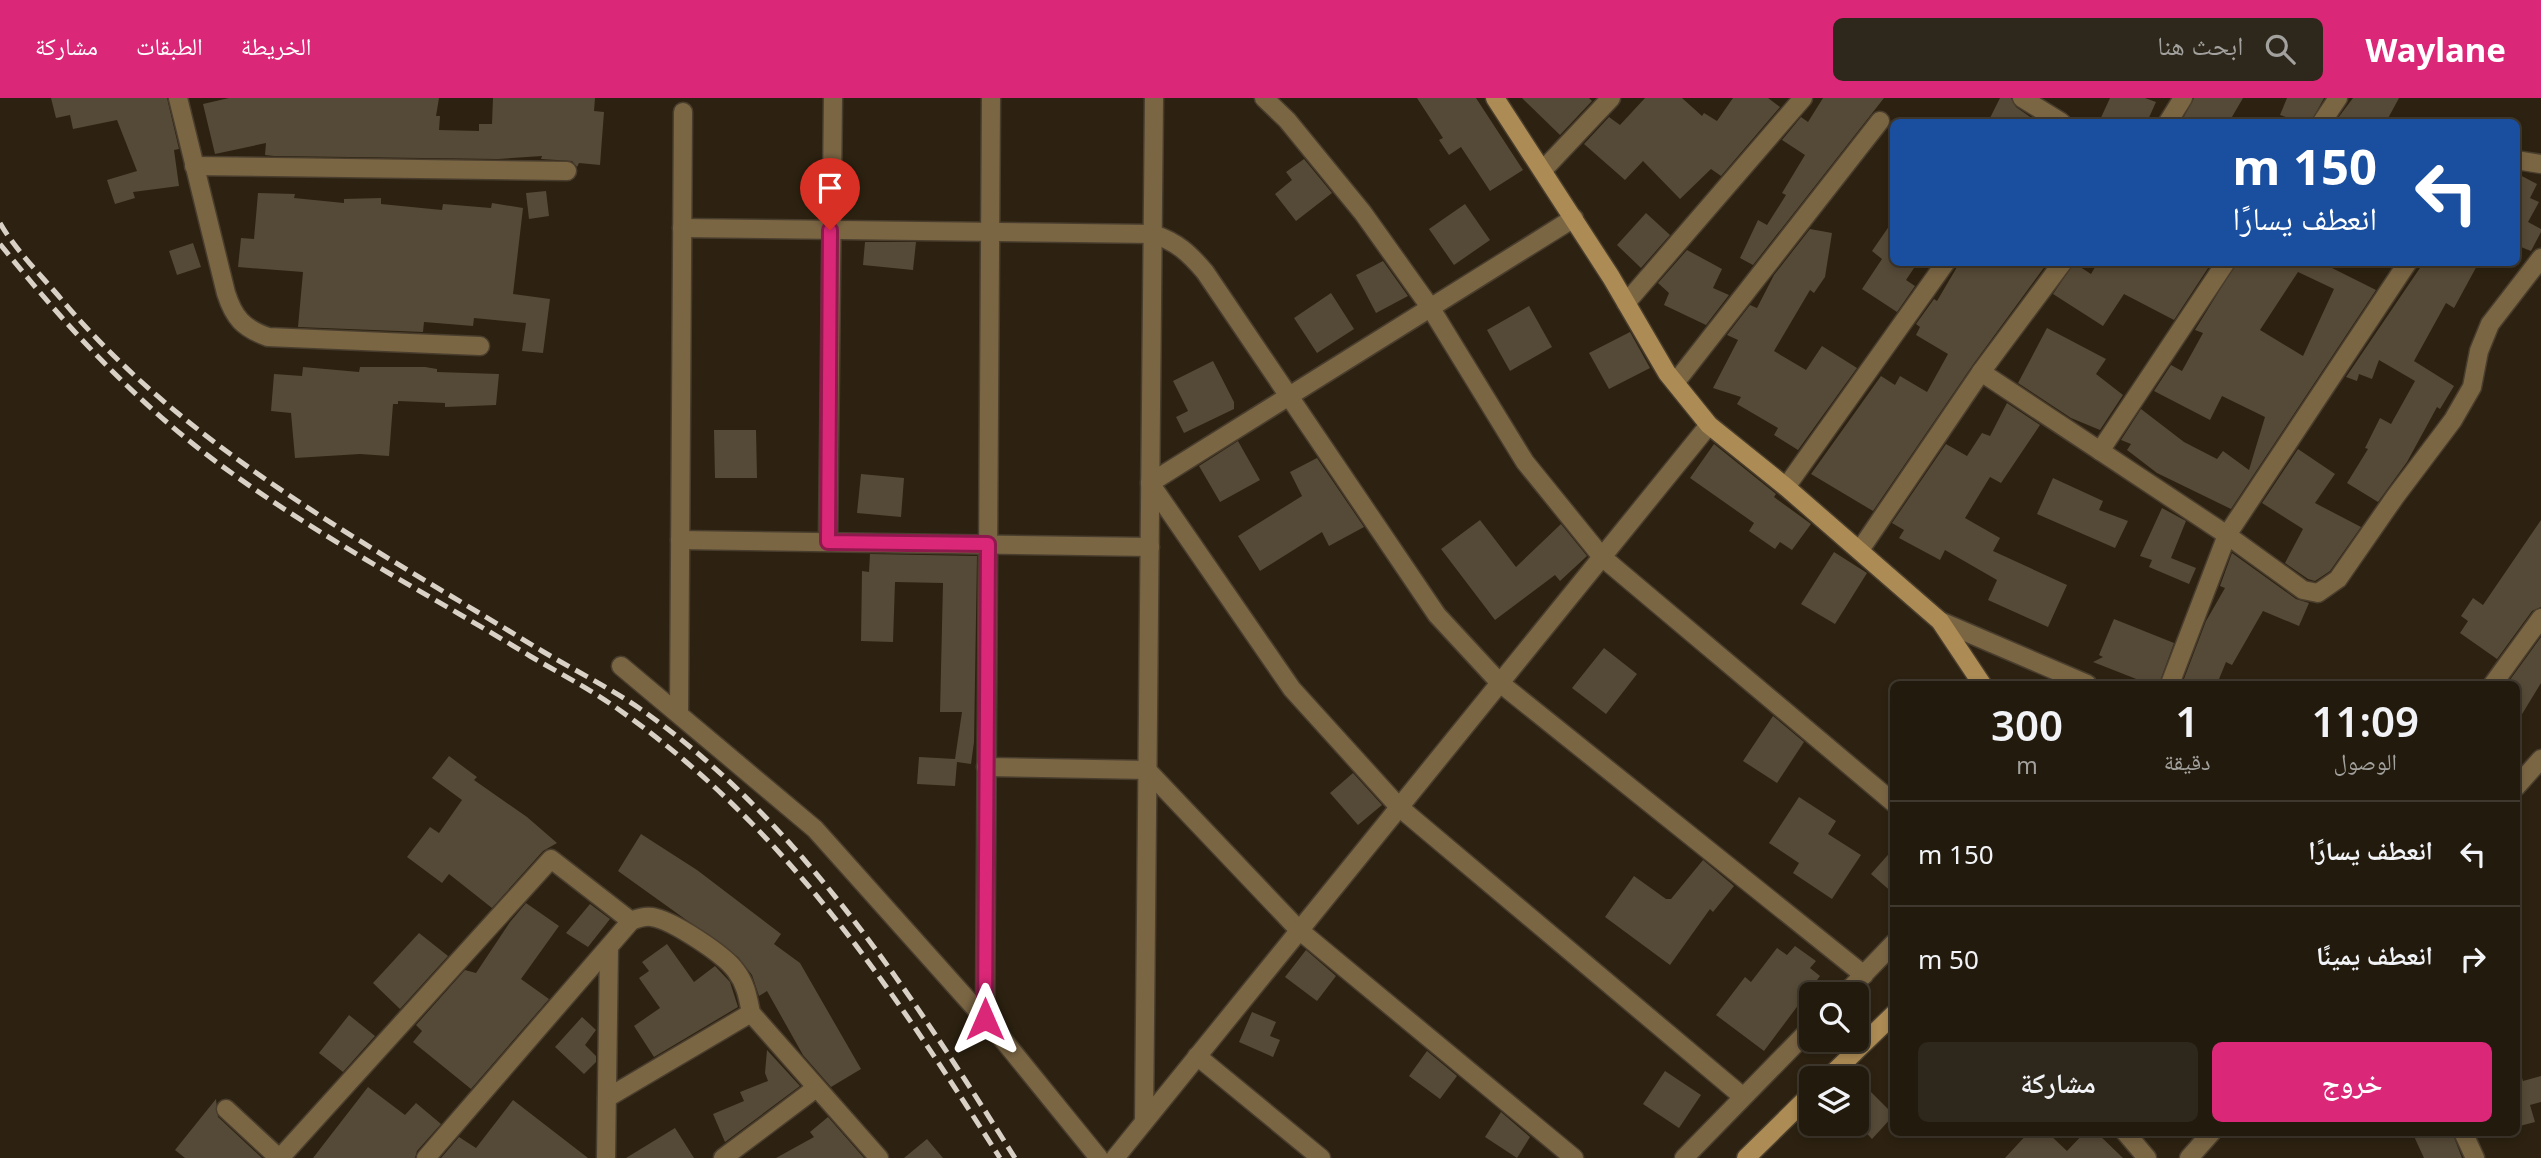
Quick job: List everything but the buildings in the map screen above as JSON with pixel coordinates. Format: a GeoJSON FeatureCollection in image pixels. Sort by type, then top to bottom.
{"type":"FeatureCollection","features":[{"type":"Feature","properties":{"kind":"street"},"geometry":{"type":"LineString","coordinates":[[178,98],[226,293],[234,317],[251,331],[268,337],[480,346]]}},
{"type":"Feature","properties":{"kind":"street"},"geometry":{"type":"LineString","coordinates":[[828,542],[833,98]]}},
{"type":"Feature","properties":{"kind":"street"},"geometry":{"type":"LineString","coordinates":[[985,1019],[991,98]]}},
{"type":"Feature","properties":{"kind":"street"},"geometry":{"type":"LineString","coordinates":[[1144,1122],[1154,98]]}},
{"type":"Feature","properties":{"kind":"street"},"geometry":{"type":"LineString","coordinates":[[1264,98],[1287,120],[1363,213],[1430,307],[1525,462],[1602,557],[1890,800]]}},
{"type":"Feature","properties":{"kind":"street"},"geometry":{"type":"LineString","coordinates":[[1495,98],[1574,218],[1675,383],[1709,425],[1786,487],[1940,621],[1980,681]]}},
{"type":"Feature","properties":{"kind":"street"},"geometry":{"type":"LineString","coordinates":[[1543,170],[1611,98]]}},
{"type":"Feature","properties":{"kind":"street"},"geometry":{"type":"LineString","coordinates":[[1626,303],[1803,98]]}},
{"type":"Feature","properties":{"kind":"street"},"geometry":{"type":"LineString","coordinates":[[2022,98],[2050,119]]}},
{"type":"Feature","properties":{"kind":"street"},"geometry":{"type":"LineString","coordinates":[[2170,119],[2183,98]]}},
{"type":"Feature","properties":{"kind":"street"},"geometry":{"type":"LineString","coordinates":[[2324,119],[2338,98]]}},
{"type":"Feature","properties":{"kind":"street"},"geometry":{"type":"LineString","coordinates":[[679,713],[683,113]]}},
{"type":"Feature","properties":{"kind":"street"},"geometry":{"type":"LineString","coordinates":[[1675,383],[1880,121]]}},
{"type":"Feature","properties":{"kind":"street"},"geometry":{"type":"LineString","coordinates":[[2520,161],[2541,164]]}},
{"type":"Feature","properties":{"kind":"street"},"geometry":{"type":"LineString","coordinates":[[194,166],[567,172]]}},
{"type":"Feature","properties":{"kind":"street"},"geometry":{"type":"LineString","coordinates":[[1150,483],[1574,218]]}},
{"type":"Feature","properties":{"kind":"street"},"geometry":{"type":"LineString","coordinates":[[682,228],[1153,234],[1173,240],[1188,251],[1205,272],[1437,615],[1500,683],[1864,975]]}},
{"type":"Feature","properties":{"kind":"street"},"geometry":{"type":"LineString","coordinates":[[1981,372],[2227,535],[2303,590],[2318,593],[2328,589],[2338,579],[2463,405],[2472,387],[2479,351],[2490,324],[2541,258]]}},
{"type":"Feature","properties":{"kind":"street"},"geometry":{"type":"LineString","coordinates":[[1786,487],[1943,266]]}},
{"type":"Feature","properties":{"kind":"street"},"geometry":{"type":"LineString","coordinates":[[1860,550],[1981,372],[2060,266]]}},
{"type":"Feature","properties":{"kind":"street"},"geometry":{"type":"LineString","coordinates":[[2100,452],[2223,266]]}},
{"type":"Feature","properties":{"kind":"street"},"geometry":{"type":"LineString","coordinates":[[2171,681],[2227,535],[2405,266]]}},
{"type":"Feature","properties":{"kind":"street"},"geometry":{"type":"LineString","coordinates":[[1115,1158],[1709,425]]}},
{"type":"Feature","properties":{"kind":"street"},"geometry":{"type":"LineString","coordinates":[[1150,483],[1292,688],[1399,807],[1742,1096]]}},
{"type":"Feature","properties":{"kind":"street"},"geometry":{"type":"LineString","coordinates":[[680,540],[1150,547]]}},
{"type":"Feature","properties":{"kind":"street"},"geometry":{"type":"LineString","coordinates":[[2495,681],[2541,618]]}},
{"type":"Feature","properties":{"kind":"street"},"geometry":{"type":"LineString","coordinates":[[1940,621],[2080,681]]}},
{"type":"Feature","properties":{"kind":"street"},"geometry":{"type":"LineString","coordinates":[[621,666],[815,829],[985,1019],[1099,1158]]}},
{"type":"Feature","properties":{"kind":"street"},"geometry":{"type":"LineString","coordinates":[[2520,783],[2541,759]]}},
{"type":"Feature","properties":{"kind":"street"},"geometry":{"type":"LineString","coordinates":[[986,767],[1147,770],[1299,930],[1574,1158]]}},
{"type":"Feature","properties":{"kind":"street"},"geometry":{"type":"LineString","coordinates":[[226,1109],[280,1158],[551,859],[631,921]]}},
{"type":"Feature","properties":{"kind":"street"},"geometry":{"type":"LineString","coordinates":[[426,1158],[631,921],[651,916],[714,952],[735,970],[746,988],[751,1013],[879,1158]]}},
{"type":"Feature","properties":{"kind":"street"},"geometry":{"type":"LineString","coordinates":[[606,1158],[609,947]]}},
{"type":"Feature","properties":{"kind":"street"},"geometry":{"type":"LineString","coordinates":[[1857,982],[1890,947]]}},
{"type":"Feature","properties":{"kind":"street"},"geometry":{"type":"LineString","coordinates":[[607,1098],[751,1013]]}},
{"type":"Feature","properties":{"kind":"street"},"geometry":{"type":"LineString","coordinates":[[1840,1066],[1890,1018]]}},
{"type":"Feature","properties":{"kind":"street"},"geometry":{"type":"LineString","coordinates":[[1684,1158],[1799,1040]]}},
{"type":"Feature","properties":{"kind":"street"},"geometry":{"type":"LineString","coordinates":[[1197,1056],[1321,1158]]}},
{"type":"Feature","properties":{"kind":"street"},"geometry":{"type":"LineString","coordinates":[[723,1158],[816,1088]]}},
{"type":"Feature","properties":{"kind":"street"},"geometry":{"type":"LineString","coordinates":[[1746,1158],[1799,1106]]}},
{"type":"Feature","properties":{"kind":"street"},"geometry":{"type":"LineString","coordinates":[[2128,1136],[2147,1158]]}},
{"type":"Feature","properties":{"kind":"street"},"geometry":{"type":"LineString","coordinates":[[2189,1158],[2208,1136]]}},
{"type":"Feature","properties":{"kind":"street"},"geometry":{"type":"LineString","coordinates":[[2465,1136],[2475,1158]]}},
{"type":"Feature","properties":{"kind":"railway"},"geometry":{"type":"LineString","coordinates":[[0,223],[29,263],[113,355],[168,405],[226,451],[350,535],[627,700],[697,753],[751,803],[802,857],[849,914],[935,1034],[1015,1158]]}},
{"type":"Feature","properties":{"kind":"railway"},"geometry":{"type":"LineString","coordinates":[[0,244],[95,354],[147,404],[202,451],[280,507],[618,709],[678,755],[734,805],[832,914],[876,972],[1000,1158]]}},
{"type":"Feature","properties":{"kind":"route"},"geometry":{"type":"LineString","coordinates":[[830,230],[828,542],[988,544],[985,1019]]}}]}
